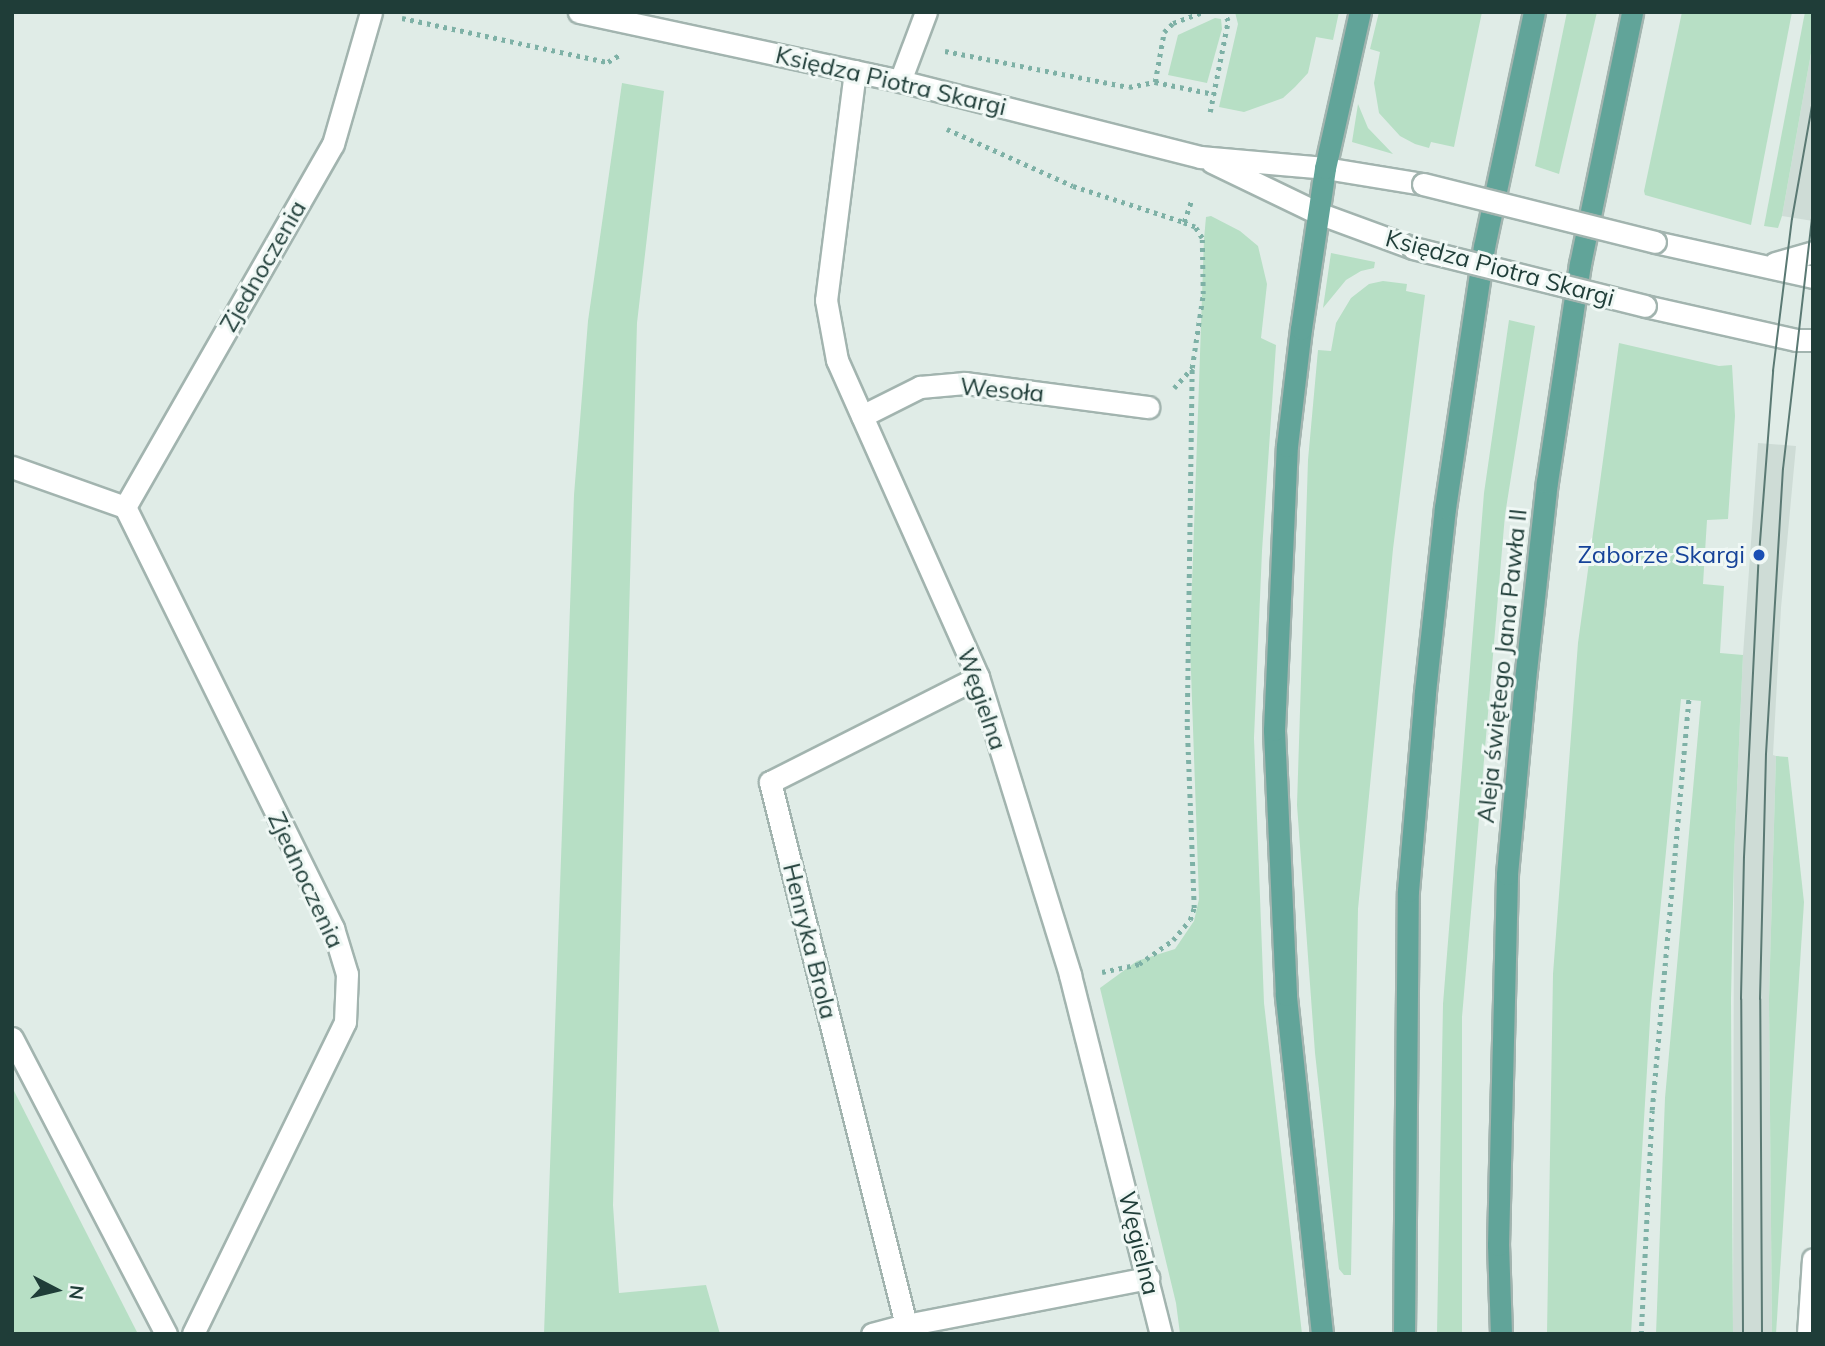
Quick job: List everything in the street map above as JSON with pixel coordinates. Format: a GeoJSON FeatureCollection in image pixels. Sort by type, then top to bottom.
{"type":"FeatureCollection","features":[{"type":"Feature","properties":{"kind":"main road"},"geometry":{"type":"LineString","coordinates":[[1322,1334],[1286,995],[1274,730],[1287,446],[1325,168],[1360,12]]}},
{"type":"Feature","properties":{"kind":"main road"},"geometry":{"type":"LineString","coordinates":[[1404,1334],[1408,891],[1425,692],[1445,508],[1484,247],[1534,12]]}},
{"type":"Feature","properties":{"kind":"main road","name":"Aleja świętego Jana Pawła II"},"geometry":{"type":"LineString","coordinates":[[1501,1334],[1498,1245],[1507,874],[1523,694],[1547,482],[1580,264],[1632,12]]}},
{"type":"Feature","properties":{"kind":"street","name":"Zjednoczenia"},"geometry":{"type":"LineString","coordinates":[[193,1334],[345,1022],[347,974],[333,928],[125,508],[333,144],[370,12]]}},
{"type":"Feature","properties":{"kind":"street","name":"Księdza Piotra Skargi"},"geometry":{"type":"LineString","coordinates":[[579,12],[664,22],[1200,157],[1325,168],[1423,184],[1655,242],[1813,277]]}},
{"type":"Feature","properties":{"kind":"street"},"geometry":{"type":"LineString","coordinates":[[900,81],[926,12]]}},
{"type":"Feature","properties":{"kind":"street","name":"Węgielna"},"geometry":{"type":"LineString","coordinates":[[855,71],[826,300],[837,360],[978,677],[1070,975],[1161,1334]]}},
{"type":"Feature","properties":{"kind":"street","name":"Księdza Piotra Skargi"},"geometry":{"type":"LineString","coordinates":[[1200,157],[1318,213],[1413,248],[1807,344]]}},
{"type":"Feature","properties":{"kind":"street"},"geometry":{"type":"LineString","coordinates":[[1759,265],[1788,261],[1813,252]]}},
{"type":"Feature","properties":{"kind":"street","name":"Wesoła"},"geometry":{"type":"LineString","coordinates":[[862,416],[920,387],[965,383],[1148,407]]}},
{"type":"Feature","properties":{"kind":"street"},"geometry":{"type":"LineString","coordinates":[[12,467],[125,508]]}},
{"type":"Feature","properties":{"kind":"street","name":"Henryka Brola"},"geometry":{"type":"LineString","coordinates":[[906,1325],[770,782],[978,677]]}},
{"type":"Feature","properties":{"kind":"street"},"geometry":{"type":"LineString","coordinates":[[12,1038],[166,1334]]}},
{"type":"Feature","properties":{"kind":"street"},"geometry":{"type":"LineString","coordinates":[[1808,1334],[1813,1259]]}},
{"type":"Feature","properties":{"kind":"street"},"geometry":{"type":"LineString","coordinates":[[872,1334],[1148,1278]]}},
{"type":"Feature","properties":{"kind":"path"},"geometry":{"type":"LineString","coordinates":[[1155,82],[1164,32],[1173,23],[1204,12]]}},
{"type":"Feature","properties":{"kind":"path"},"geometry":{"type":"LineString","coordinates":[[1210,112],[1228,21],[1224,12]]}},
{"type":"Feature","properties":{"kind":"path"},"geometry":{"type":"LineString","coordinates":[[401,18],[608,62],[630,50]]}},
{"type":"Feature","properties":{"kind":"path"},"geometry":{"type":"LineString","coordinates":[[913,45],[1129,87],[1155,82],[1214,94]]}},
{"type":"Feature","properties":{"kind":"path"},"geometry":{"type":"LineString","coordinates":[[939,125],[1073,186],[1184,222],[1195,227],[1202,238],[1202,294],[1192,368],[1187,722],[1194,908],[1190,919],[1173,940],[1139,964],[1107,972],[1070,975]]}},
{"type":"Feature","properties":{"kind":"path"},"geometry":{"type":"LineString","coordinates":[[1184,222],[1192,200]]}},
{"type":"Feature","properties":{"kind":"path"},"geometry":{"type":"LineString","coordinates":[[1641,1334],[1653,1110],[1689,699]]}},
{"type":"Feature","properties":{"kind":"shaded area"},"geometry":{"type":"Polygon","coordinates":[[[1813,42],[1813,221],[1782,216],[1813,42]]]}},
{"type":"Feature","properties":{"kind":"shaded area"},"geometry":{"type":"Polygon","coordinates":[[[1758,443],[1796,446],[1781,608],[1773,755],[1776,756],[1769,999],[1772,1334],[1733,1334],[1734,856],[1743,655],[1758,443]]]}},
{"type":"Feature","properties":{"kind":"green space"},"geometry":{"type":"Polygon","coordinates":[[[1235,12],[1339,12],[1333,40],[1316,37],[1308,73],[1295,87],[1283,98],[1244,112],[1219,107],[1238,24],[1235,12]]]}},
{"type":"Feature","properties":{"kind":"green space"},"geometry":{"type":"Polygon","coordinates":[[[1379,12],[1482,12],[1454,147],[1431,142],[1429,148],[1415,144],[1400,136],[1379,113],[1374,83],[1380,52],[1370,49],[1379,12]]]}},
{"type":"Feature","properties":{"kind":"green space"},"geometry":{"type":"Polygon","coordinates":[[[1567,12],[1597,12],[1559,174],[1535,166],[1567,12]]]}},
{"type":"Feature","properties":{"kind":"green space"},"geometry":{"type":"Polygon","coordinates":[[[1682,12],[1792,12],[1751,225],[1645,195],[1682,12]]]}},
{"type":"Feature","properties":{"kind":"green space"},"geometry":{"type":"Polygon","coordinates":[[[1805,12],[1813,12],[1813,42],[1782,216],[1778,228],[1764,226],[1805,12]]]}},
{"type":"Feature","properties":{"kind":"green space"},"geometry":{"type":"Polygon","coordinates":[[[1215,18],[1221,19],[1222,29],[1207,83],[1168,75],[1178,35],[1215,18]]]}},
{"type":"Feature","properties":{"kind":"green space"},"geometry":{"type":"Polygon","coordinates":[[[622,83],[664,91],[637,323],[613,1205],[619,1293],[706,1285],[720,1334],[544,1334],[574,495],[588,321],[622,83]]]}},
{"type":"Feature","properties":{"kind":"green space"},"geometry":{"type":"Polygon","coordinates":[[[1358,104],[1368,128],[1393,154],[1352,142],[1358,104]]]}},
{"type":"Feature","properties":{"kind":"green space"},"geometry":{"type":"Polygon","coordinates":[[[1211,216],[1240,231],[1258,246],[1267,284],[1261,338],[1276,345],[1262,551],[1254,738],[1264,1003],[1302,1334],[1180,1334],[1176,1303],[1100,988],[1137,961],[1175,949],[1194,921],[1199,899],[1190,643],[1204,239],[1206,217],[1211,216]]]}},
{"type":"Feature","properties":{"kind":"green space"},"geometry":{"type":"Polygon","coordinates":[[[1331,253],[1375,262],[1374,268],[1361,271],[1346,280],[1323,308],[1331,253]]]}},
{"type":"Feature","properties":{"kind":"green space"},"geometry":{"type":"Polygon","coordinates":[[[1383,281],[1407,284],[1406,291],[1425,295],[1393,549],[1358,909],[1351,1275],[1344,1275],[1339,1269],[1315,1053],[1297,805],[1308,460],[1318,350],[1331,351],[1336,323],[1351,298],[1369,284],[1383,281]]]}},
{"type":"Feature","properties":{"kind":"green space"},"geometry":{"type":"Polygon","coordinates":[[[1509,320],[1535,326],[1505,515],[1462,1017],[1462,1334],[1437,1334],[1443,1004],[1484,493],[1509,320]]]}},
{"type":"Feature","properties":{"kind":"green space"},"geometry":{"type":"Polygon","coordinates":[[[1619,343],[1719,366],[1732,365],[1735,416],[1728,519],[1707,520],[1703,584],[1724,586],[1720,653],[1743,655],[1731,999],[1733,1334],[1656,1334],[1665,1098],[1701,701],[1681,699],[1651,1004],[1631,1334],[1547,1334],[1553,974],[1578,643],[1619,343]]]}},
{"type":"Feature","properties":{"kind":"green space"},"geometry":{"type":"Polygon","coordinates":[[[1776,756],[1788,757],[1804,902],[1776,1334],[1772,1334],[1769,999],[1776,756]]]}},
{"type":"Feature","properties":{"kind":"green space"},"geometry":{"type":"Polygon","coordinates":[[[12,1087],[138,1334],[12,1334],[12,1087]]]}},
{"type":"Feature","properties":{"kind":"tram line"},"geometry":{"type":"LineString","coordinates":[[1743,1334],[1741,999],[1744,857],[1759,555],[1773,371],[1792,219],[1813,100]]}},
{"type":"Feature","properties":{"kind":"tram line"},"geometry":{"type":"LineString","coordinates":[[1762,1334],[1760,999],[1766,754],[1783,469],[1813,209]]}},
{"type":"Feature","properties":{"kind":"place","name":"Zaborze Skargi"},"geometry":{"type":"Point","coordinates":[1759,555]}}]}
